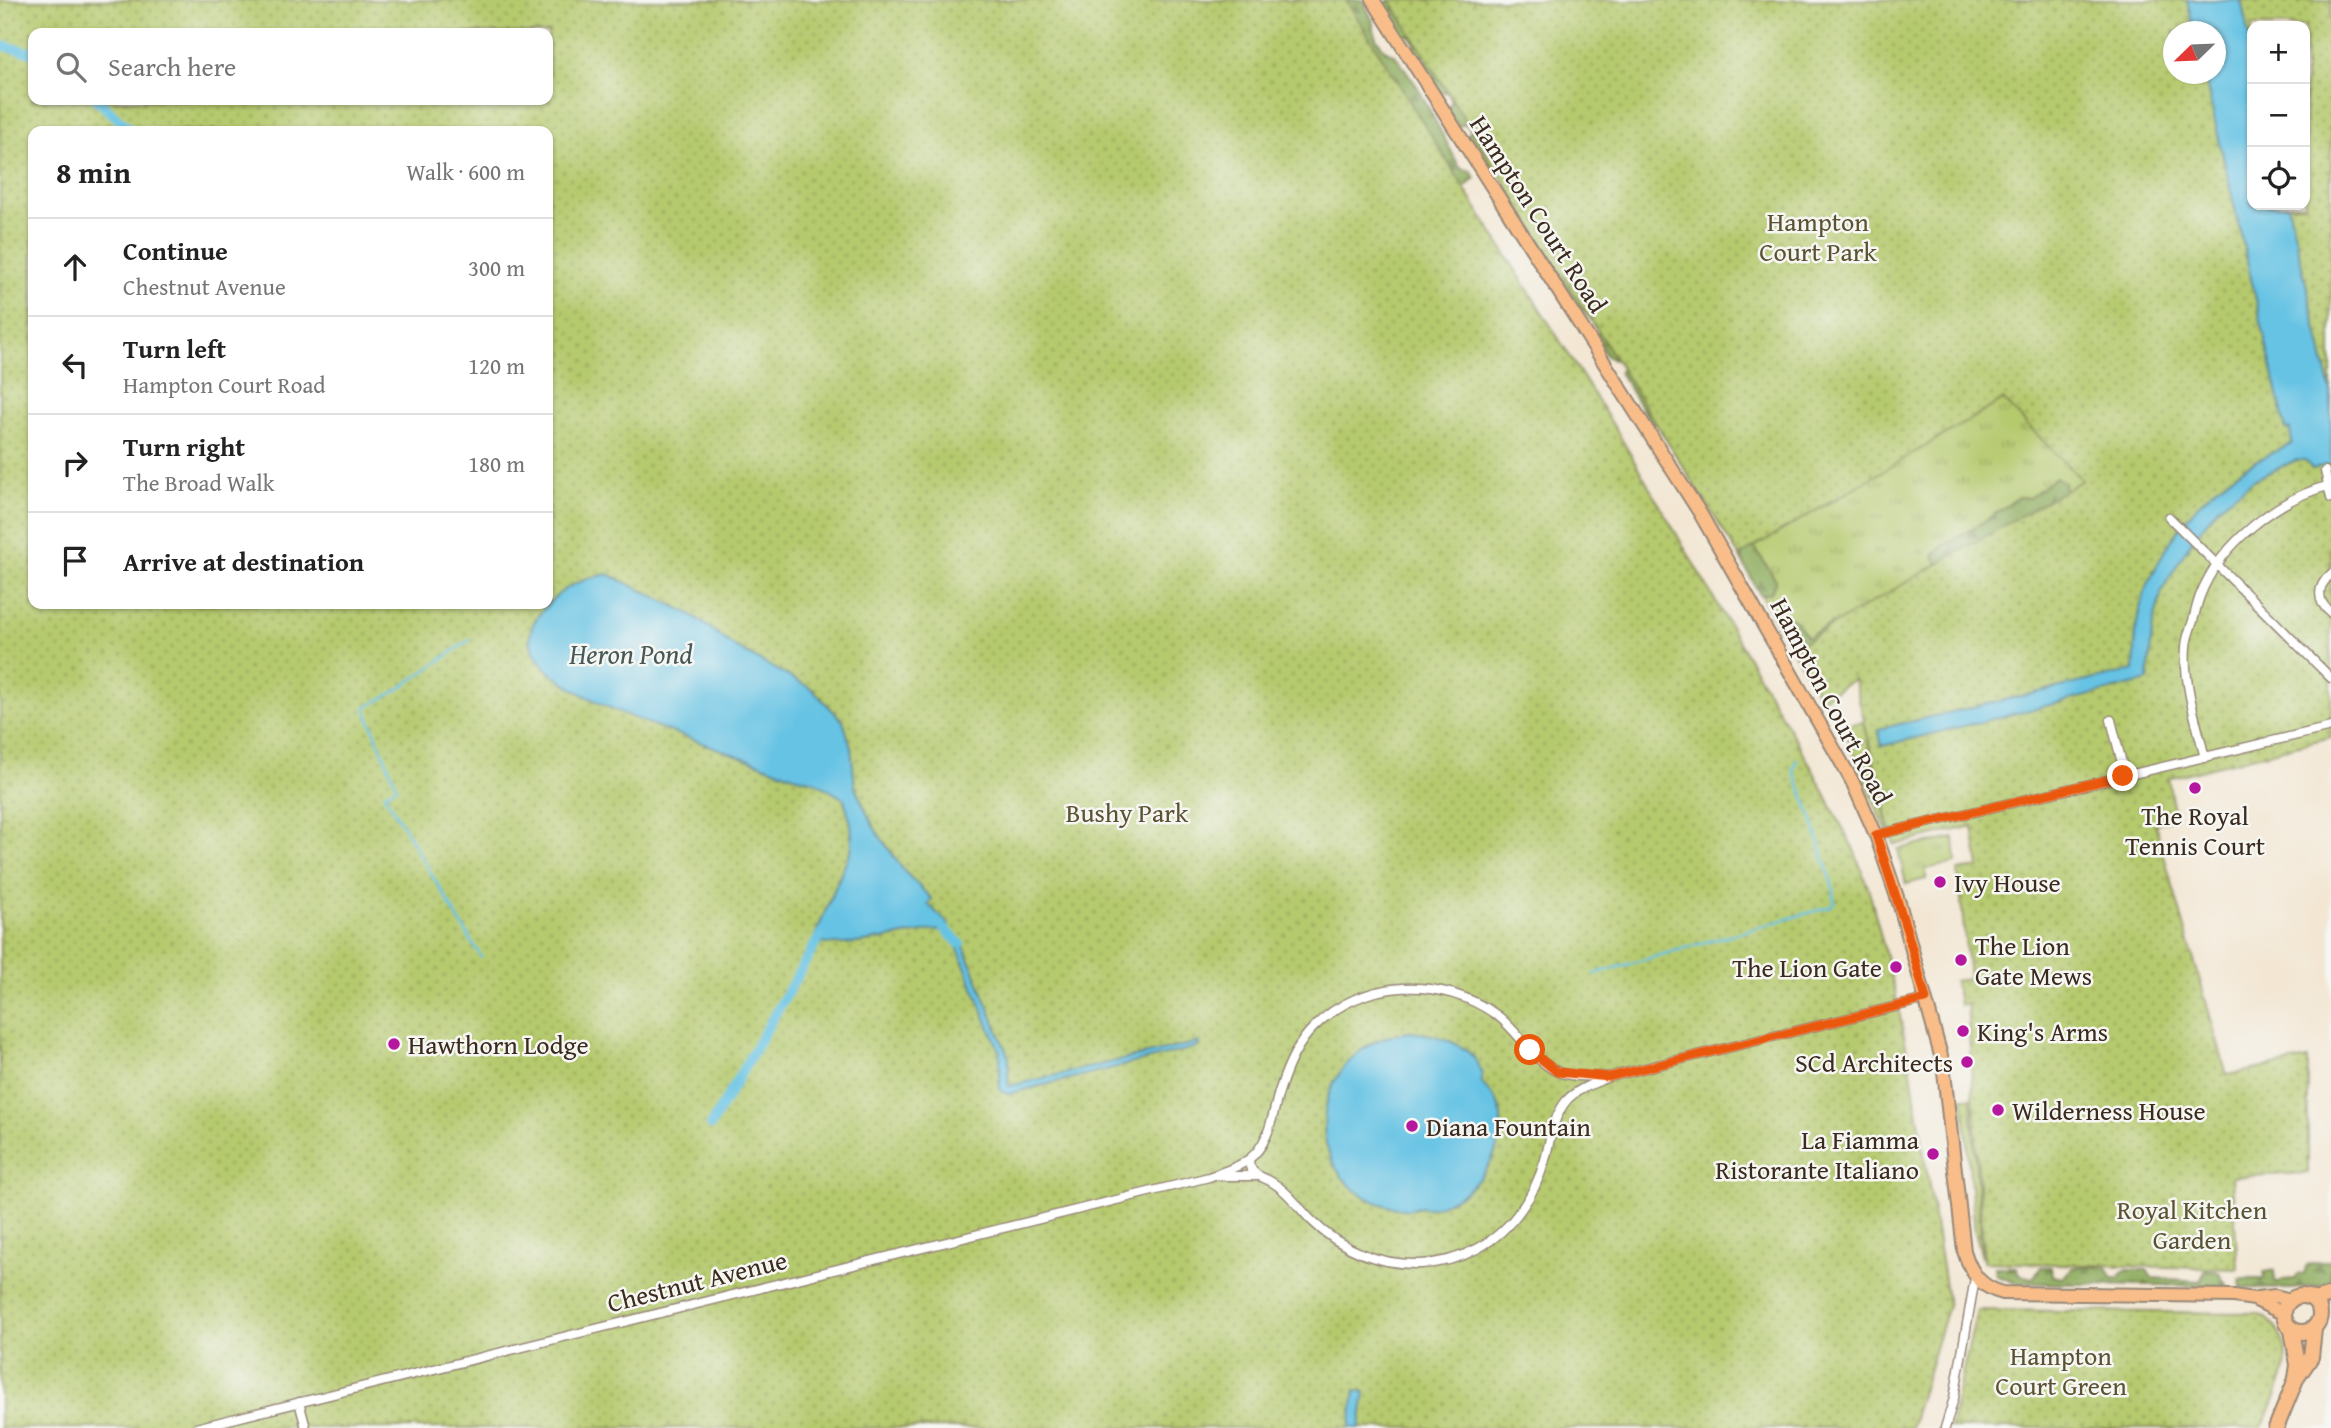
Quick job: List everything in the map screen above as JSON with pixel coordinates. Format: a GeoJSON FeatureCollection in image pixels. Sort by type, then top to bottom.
{"type":"FeatureCollection","features":[{"type":"Feature","properties":{"kind":"highway"},"geometry":{"type":"LineString","coordinates":[[2314,1300],[2331,1295]]}},
{"type":"Feature","properties":{"kind":"highway"},"geometry":{"type":"LineString","coordinates":[[2276,1428],[2296,1379],[2311,1357],[2321,1322],[2320,1308],[2314,1300],[2304,1296],[2287,1304],[2284,1314],[2286,1323],[2292,1329],[2301,1333],[2321,1322]]}},
{"type":"Feature","properties":{"kind":"highway"},"geometry":{"type":"LineString","coordinates":[[2292,1329],[2298,1365],[2296,1379]]}},
{"type":"Feature","properties":{"kind":"main road","name":"Hampton Court Road"},"geometry":{"type":"LineString","coordinates":[[1373,0],[1700,513],[1852,780],[1876,835],[1907,931],[1943,1063],[1964,1251],[1975,1278]]}},
{"type":"Feature","properties":{"kind":"main road"},"geometry":{"type":"LineString","coordinates":[[1975,1278],[1994,1291],[2011,1294],[2129,1294],[2254,1299],[2274,1296],[2291,1300]]}},
{"type":"Feature","properties":{"kind":"main road"},"geometry":{"type":"LineString","coordinates":[[2254,1299],[2284,1314]]}},
{"type":"Feature","properties":{"kind":"street"},"geometry":{"type":"LineString","coordinates":[[2325,471],[2331,498]]}},
{"type":"Feature","properties":{"kind":"street"},"geometry":{"type":"LineString","coordinates":[[2205,758],[2191,702],[2186,646],[2200,594],[2218,565],[2242,535],[2268,513],[2330,485]]}},
{"type":"Feature","properties":{"kind":"street"},"geometry":{"type":"LineString","coordinates":[[2169,517],[2331,678]]}},
{"type":"Feature","properties":{"kind":"street"},"geometry":{"type":"LineString","coordinates":[[2331,574],[2322,583],[2320,591],[2321,601],[2331,613]]}},
{"type":"Feature","properties":{"kind":"street"},"geometry":{"type":"LineString","coordinates":[[2111,720],[2125,775]]}},
{"type":"Feature","properties":{"kind":"street"},"geometry":{"type":"LineString","coordinates":[[1876,835],[2331,727]]}},
{"type":"Feature","properties":{"kind":"street"},"geometry":{"type":"LineString","coordinates":[[1609,1077],[1557,1072],[1542,1061],[1499,1017],[1460,995],[1408,987],[1377,991],[1342,1006],[1317,1023],[1307,1034],[1285,1074],[1269,1133],[1262,1146],[1249,1160],[1251,1170],[1283,1190],[1329,1236],[1361,1255],[1407,1264],[1439,1262],[1480,1246],[1515,1218],[1540,1177],[1560,1110],[1567,1099],[1574,1095],[1609,1077],[1926,999]]}},
{"type":"Feature","properties":{"kind":"street"},"geometry":{"type":"LineString","coordinates":[[1571,1074],[1575,1086],[1574,1095]]}},
{"type":"Feature","properties":{"kind":"street","name":"Chestnut Avenue"},"geometry":{"type":"LineString","coordinates":[[1209,1177],[1249,1160]]}},
{"type":"Feature","properties":{"kind":"street","name":"Chestnut Avenue"},"geometry":{"type":"LineString","coordinates":[[196,1428],[1209,1177],[1236,1174],[1259,1176]]}},
{"type":"Feature","properties":{"kind":"street"},"geometry":{"type":"LineString","coordinates":[[1945,1428],[1954,1398],[1975,1278]]}},
{"type":"Feature","properties":{"kind":"street"},"geometry":{"type":"LineString","coordinates":[[299,1402],[306,1428]]}},
{"type":"Feature","properties":{"kind":"green space","name":"Bushy Park"},"geometry":{"type":"Polygon","coordinates":[[[0,0],[1346,0],[1618,433],[1813,770],[1854,850],[1869,890],[1895,991],[1911,1071],[1948,1305],[1911,1428],[0,1428],[0,0]]]}},
{"type":"Feature","properties":{"kind":"green space"},"geometry":{"type":"Polygon","coordinates":[[[1339,0],[1363,0],[1372,19],[1376,38],[1386,51],[1395,55],[1417,86],[1460,168],[1471,171],[1475,178],[1460,192],[1453,185],[1455,171],[1442,158],[1359,43],[1366,29],[1341,17],[1339,0]]]}},
{"type":"Feature","properties":{"kind":"green space"},"geometry":{"type":"Polygon","coordinates":[[[1389,0],[1409,0],[1501,162],[1494,171],[1466,138],[1471,130],[1466,124],[1458,126],[1447,109],[1452,101],[1447,92],[1436,93],[1419,68],[1427,59],[1424,56],[1417,59],[1411,50],[1416,46],[1410,36],[1399,34],[1382,7],[1389,0]]]}},
{"type":"Feature","properties":{"kind":"green space"},"geometry":{"type":"Polygon","coordinates":[[[1390,0],[2331,0],[2331,737],[2168,778],[2175,818],[2155,824],[2227,1075],[2308,1059],[2308,1173],[2232,1177],[2238,1269],[1984,1262],[1967,1003],[1960,1005],[1954,981],[1969,978],[1958,871],[1979,867],[1973,826],[1894,845],[1854,679],[1821,699],[1792,649],[2082,480],[2003,400],[1739,556],[1390,0]]]}},
{"type":"Feature","properties":{"kind":"green space"},"geometry":{"type":"Polygon","coordinates":[[[1549,236],[1592,321],[1566,292],[1537,240],[1549,236]]]}},
{"type":"Feature","properties":{"kind":"green space"},"geometry":{"type":"Polygon","coordinates":[[[1608,324],[1663,419],[1652,425],[1619,372],[1624,363],[1606,356],[1595,335],[1608,324]]]}},
{"type":"Feature","properties":{"kind":"green space"},"geometry":{"type":"Polygon","coordinates":[[[2003,400],[2083,480],[1792,649],[1739,556],[2003,400]]]}},
{"type":"Feature","properties":{"kind":"green space"},"geometry":{"type":"Polygon","coordinates":[[[2056,477],[2064,482],[2065,495],[1941,571],[1933,555],[1944,545],[2019,497],[2029,498],[2056,477]]]}},
{"type":"Feature","properties":{"kind":"green space"},"geometry":{"type":"Polygon","coordinates":[[[1747,536],[1776,580],[1771,593],[1760,595],[1744,564],[1739,547],[1747,536]]]}},
{"type":"Feature","properties":{"kind":"green space"},"geometry":{"type":"Polygon","coordinates":[[[1773,609],[1793,619],[1807,637],[1833,623],[1838,631],[1822,696],[1771,614],[1773,609]]]}},
{"type":"Feature","properties":{"kind":"green space"},"geometry":{"type":"Polygon","coordinates":[[[1863,722],[1889,831],[1886,831],[1842,725],[1863,722]]]}},
{"type":"Feature","properties":{"kind":"green space"},"geometry":{"type":"Polygon","coordinates":[[[1954,838],[1956,862],[1929,868],[1926,870],[1926,879],[1906,884],[1898,849],[1954,838]]]}},
{"type":"Feature","properties":{"kind":"green space"},"geometry":{"type":"Polygon","coordinates":[[[1963,1098],[1971,1098],[1982,1257],[1975,1232],[1963,1098]]]}},
{"type":"Feature","properties":{"kind":"green space"},"geometry":{"type":"Polygon","coordinates":[[[2331,1260],[2331,1285],[2290,1289],[2241,1288],[2240,1279],[2264,1279],[2264,1272],[2274,1270],[2278,1284],[2304,1274],[2307,1265],[2331,1260]]]}},
{"type":"Feature","properties":{"kind":"green space"},"geometry":{"type":"Polygon","coordinates":[[[1995,1267],[2016,1267],[2019,1275],[2033,1278],[2041,1267],[2051,1267],[2052,1276],[2063,1278],[2072,1268],[2107,1268],[2111,1278],[2118,1278],[2125,1270],[2147,1270],[2152,1278],[2200,1281],[2206,1270],[2218,1272],[2227,1286],[2015,1283],[1996,1275],[1995,1267]]]}},
{"type":"Feature","properties":{"kind":"green space","name":"Hampton Court Green"},"geometry":{"type":"Polygon","coordinates":[[[1977,1310],[2255,1313],[2267,1319],[2281,1337],[2286,1362],[2279,1389],[2262,1428],[1950,1428],[1977,1310]]]}},
{"type":"Feature","properties":{"kind":"water"},"geometry":{"type":"Polygon","coordinates":[[[2187,0],[2241,0],[2247,28],[2247,210],[2289,210],[2331,392],[2331,464],[2312,469],[2305,460],[2296,460],[2255,479],[2218,507],[2189,545],[2162,590],[2152,630],[2148,681],[1882,746],[1878,729],[2134,670],[2136,628],[2141,605],[2164,552],[2186,519],[2219,485],[2249,465],[2292,444],[2290,429],[2286,430],[2206,84],[2226,84],[2226,21],[2192,21],[2187,0]]]}},
{"type":"Feature","properties":{"kind":"water","name":"Heron Pond"},"geometry":{"type":"Polygon","coordinates":[[[608,574],[691,614],[735,647],[812,689],[843,721],[851,747],[855,787],[873,826],[904,871],[932,899],[928,904],[949,925],[943,930],[859,943],[827,944],[813,941],[852,847],[851,824],[844,799],[814,781],[617,711],[585,696],[558,678],[538,659],[530,638],[543,609],[553,609],[553,599],[568,587],[608,574]]]}},
{"type":"Feature","properties":{"kind":"water"},"geometry":{"type":"Polygon","coordinates":[[[954,933],[964,946],[1009,1058],[1009,1086],[1199,1042],[1198,1047],[1008,1094],[1000,1091],[1000,1053],[956,944],[950,936],[954,933]]]}},
{"type":"Feature","properties":{"kind":"water"},"geometry":{"type":"Polygon","coordinates":[[[1410,1032],[1434,1036],[1458,1045],[1476,1060],[1482,1083],[1497,1102],[1501,1124],[1499,1139],[1489,1166],[1470,1188],[1458,1197],[1439,1205],[1407,1209],[1387,1206],[1357,1191],[1336,1169],[1326,1142],[1325,1113],[1333,1085],[1350,1060],[1376,1041],[1410,1032]]]}},
{"type":"Feature","properties":{"kind":"water"},"geometry":{"type":"Polygon","coordinates":[[[1355,1390],[1365,1392],[1360,1428],[1350,1428],[1355,1390]]]}},
{"type":"Feature","properties":{"kind":"waterway"},"geometry":{"type":"LineString","coordinates":[[0,45],[28,52]]}},
{"type":"Feature","properties":{"kind":"waterway"},"geometry":{"type":"LineString","coordinates":[[103,105],[126,126]]}},
{"type":"Feature","properties":{"kind":"waterway"},"geometry":{"type":"LineString","coordinates":[[471,639],[396,691],[365,708],[397,787],[384,794],[481,957]]}},
{"type":"Feature","properties":{"kind":"waterway"},"geometry":{"type":"LineString","coordinates":[[1594,974],[1829,907],[1834,903],[1834,891],[1810,812],[1793,770],[1797,759]]}},
{"type":"Feature","properties":{"kind":"waterway"},"geometry":{"type":"LineString","coordinates":[[936,920],[960,944]]}},
{"type":"Feature","properties":{"kind":"waterway"},"geometry":{"type":"LineString","coordinates":[[711,1125],[823,931]]}},
{"type":"Feature","properties":{"kind":"place","name":"The Royal Tennis Court"},"geometry":{"type":"Point","coordinates":[2195,788]}},
{"type":"Feature","properties":{"kind":"place","name":"Ivy House"},"geometry":{"type":"Point","coordinates":[1940,882]}},
{"type":"Feature","properties":{"kind":"place","name":"The Lion Gate Mews"},"geometry":{"type":"Point","coordinates":[1961,960]}},
{"type":"Feature","properties":{"kind":"place","name":"The Lion Gate"},"geometry":{"type":"Point","coordinates":[1896,967]}},
{"type":"Feature","properties":{"kind":"place","name":"King's Arms"},"geometry":{"type":"Point","coordinates":[1963,1031]}},
{"type":"Feature","properties":{"kind":"place","name":"Hawthorn Lodge"},"geometry":{"type":"Point","coordinates":[394,1044]}},
{"type":"Feature","properties":{"kind":"place","name":"SCd Architects"},"geometry":{"type":"Point","coordinates":[1967,1062]}},
{"type":"Feature","properties":{"kind":"place","name":"Wilderness House"},"geometry":{"type":"Point","coordinates":[1998,1110]}},
{"type":"Feature","properties":{"kind":"place","name":"Diana Fountain"},"geometry":{"type":"Point","coordinates":[1412,1126]}},
{"type":"Feature","properties":{"kind":"place","name":"La Fiamma Ristorante Italiano"},"geometry":{"type":"Point","coordinates":[1933,1154]}},
{"type":"Feature","properties":{"kind":"route"},"geometry":{"type":"LineString","coordinates":[[1530,1050],[1557,1072],[1609,1077],[1926,999],[1876,835],[2123,776]]}},
{"type":"Feature","properties":{"kind":"park label","name":"Hampton Court Park"},"geometry":{"type":"Point","coordinates":[1818,236]}},
{"type":"Feature","properties":{"kind":"park label","name":"Royal Kitchen Garden"},"geometry":{"type":"Point","coordinates":[2192,1224]}}]}
